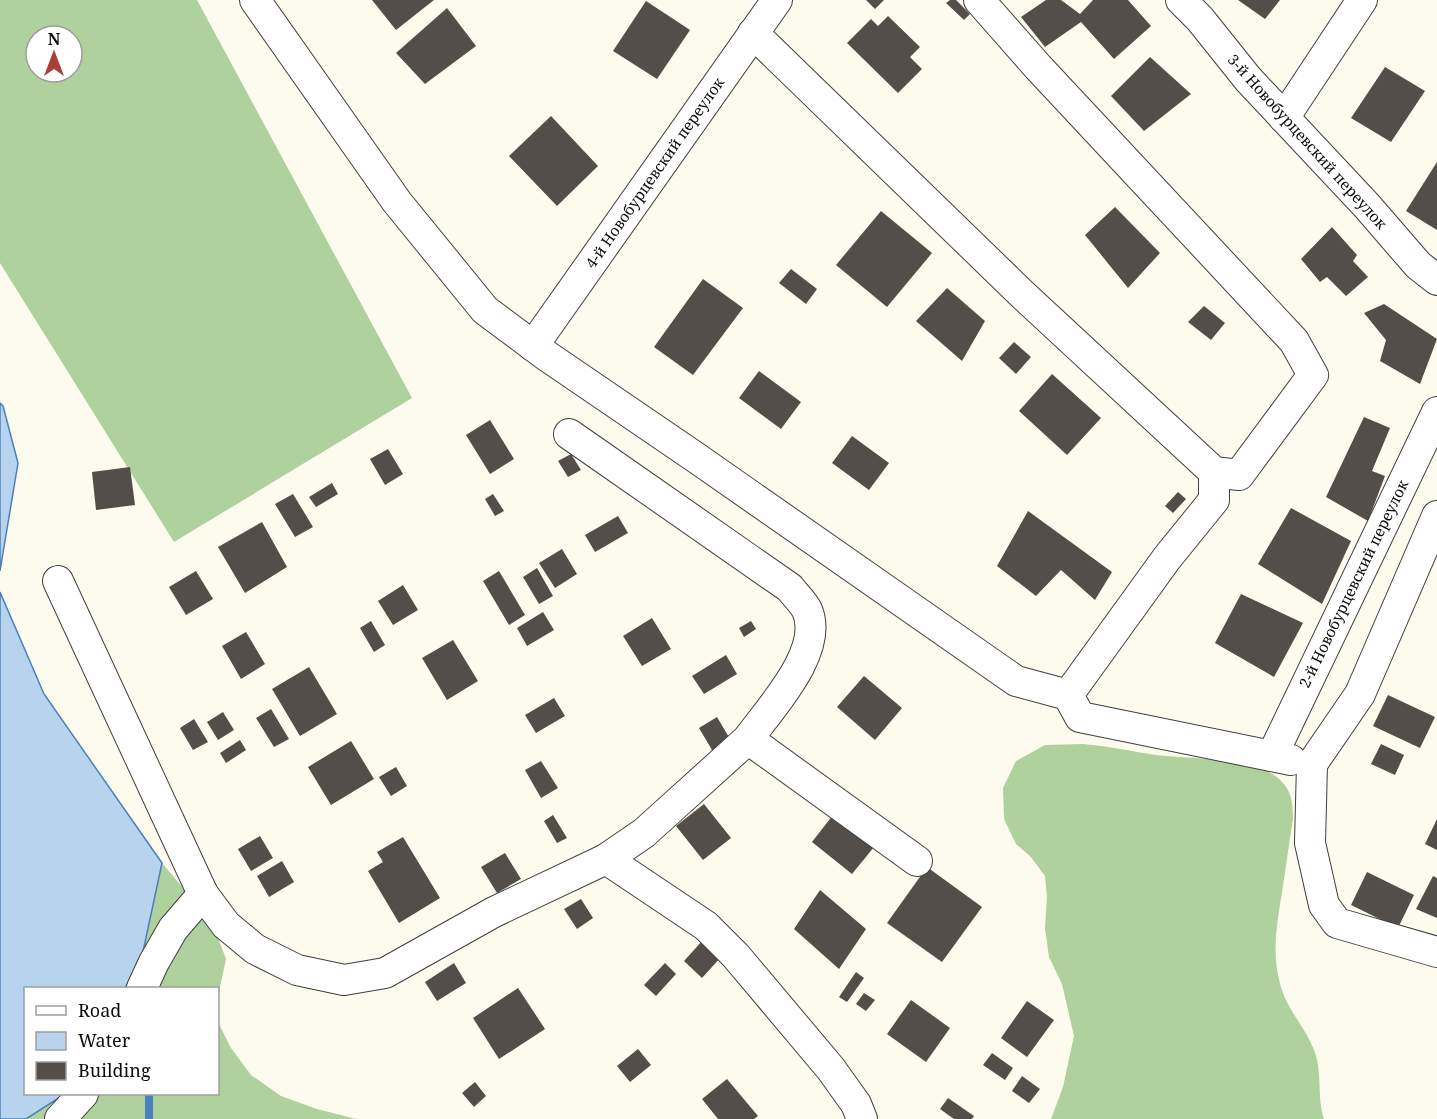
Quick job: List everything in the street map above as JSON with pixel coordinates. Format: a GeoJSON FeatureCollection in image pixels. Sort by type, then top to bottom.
{"type":"FeatureCollection","features":[{"type":"Feature","properties":{"kind":"street","name":"4-й Новобурцевский переулок"},"geometry":{"type":"LineString","coordinates":[[533,346],[777,0]]}},
{"type":"Feature","properties":{"kind":"street"},"geometry":{"type":"LineString","coordinates":[[753,33],[1022,294],[1214,472],[1239,475],[1313,375],[1294,341],[1038,67],[980,0]]}},
{"type":"Feature","properties":{"kind":"street","name":"3-й Новобурцевский переулок"},"geometry":{"type":"LineString","coordinates":[[1180,0],[1200,19],[1248,79],[1367,206],[1418,265],[1437,280]]}},
{"type":"Feature","properties":{"kind":"street"},"geometry":{"type":"LineString","coordinates":[[1284,118],[1362,0]]}},
{"type":"Feature","properties":{"kind":"street"},"geometry":{"type":"LineString","coordinates":[[257,1],[397,202],[485,310],[533,346],[1017,681],[1068,695],[1080,717],[1312,764]]}},
{"type":"Feature","properties":{"kind":"street","name":"2-й Новобурцевский переулок"},"geometry":{"type":"LineString","coordinates":[[1272,756],[1437,412]]}},
{"type":"Feature","properties":{"kind":"street"},"geometry":{"type":"LineString","coordinates":[[58,581],[203,894],[226,925],[255,949],[297,970],[344,980],[385,972],[494,912],[606,859],[644,833],[748,739],[800,668],[811,638],[807,611],[790,588],[569,434]]}},
{"type":"Feature","properties":{"kind":"street"},"geometry":{"type":"LineString","coordinates":[[1068,695],[1167,558],[1214,500],[1214,472]]}},
{"type":"Feature","properties":{"kind":"street"},"geometry":{"type":"LineString","coordinates":[[1437,516],[1360,694],[1312,764],[1310,843],[1323,905],[1337,923],[1437,952]]}},
{"type":"Feature","properties":{"kind":"street"},"geometry":{"type":"LineString","coordinates":[[748,739],[916,861]]}},
{"type":"Feature","properties":{"kind":"street"},"geometry":{"type":"LineString","coordinates":[[606,859],[706,926],[736,956],[831,1069],[856,1104],[862,1119]]}},
{"type":"Feature","properties":{"kind":"street"},"geometry":{"type":"LineString","coordinates":[[142,987],[173,929],[203,894]]}},
{"type":"Feature","properties":{"kind":"street"},"geometry":{"type":"LineString","coordinates":[[60,1119],[82,1095]]}},
{"type":"Feature","properties":{"kind":"green space"},"geometry":{"type":"Polygon","coordinates":[[[0,0],[197,0],[412,398],[174,542],[0,263],[0,0]]]}},
{"type":"Feature","properties":{"kind":"green space"},"geometry":{"type":"Polygon","coordinates":[[[1083,744],[1156,755],[1233,762],[1262,769],[1274,775],[1284,784],[1291,800],[1293,819],[1277,927],[1276,963],[1284,996],[1309,1038],[1316,1056],[1324,1119],[1051,1119],[1063,1087],[1074,1036],[1062,984],[1049,957],[1045,928],[1047,897],[1045,876],[1031,857],[1016,844],[1004,819],[1003,788],[1016,761],[1045,745],[1083,744]]]}},
{"type":"Feature","properties":{"kind":"green space"},"geometry":{"type":"Polygon","coordinates":[[[162,863],[212,922],[226,959],[219,991],[219,987],[126,987],[141,961],[162,863]]]}},
{"type":"Feature","properties":{"kind":"green space"},"geometry":{"type":"Polygon","coordinates":[[[219,1024],[231,1048],[251,1075],[281,1096],[317,1109],[356,1119],[26,1119],[63,1095],[219,1095],[219,1024]]]}},
{"type":"Feature","properties":{"kind":"water"},"geometry":{"type":"Polygon","coordinates":[[[0,403],[3,406],[18,463],[0,571],[0,403]]]}},
{"type":"Feature","properties":{"kind":"water"},"geometry":{"type":"Polygon","coordinates":[[[0,592],[44,694],[162,863],[141,961],[126,987],[24,987],[24,1095],[63,1095],[26,1119],[0,1119],[0,592]]]}},
{"type":"Feature","properties":{"kind":"building"},"geometry":{"type":"Polygon","coordinates":[[[372,0],[434,0],[396,30],[372,0]]]}},
{"type":"Feature","properties":{"kind":"building"},"geometry":{"type":"Polygon","coordinates":[[[866,0],[884,0],[875,9],[866,0]]]}},
{"type":"Feature","properties":{"kind":"building"},"geometry":{"type":"Polygon","coordinates":[[[956,0],[970,14],[964,20],[946,3],[956,0]]]}},
{"type":"Feature","properties":{"kind":"building"},"geometry":{"type":"Polygon","coordinates":[[[1046,0],[1061,0],[1080,14],[1093,0],[1128,0],[1151,26],[1114,59],[1081,22],[1045,47],[1021,17],[1046,0]]]}},
{"type":"Feature","properties":{"kind":"building"},"geometry":{"type":"Polygon","coordinates":[[[1238,0],[1280,0],[1265,19],[1238,0]]]}},
{"type":"Feature","properties":{"kind":"building"},"geometry":{"type":"Polygon","coordinates":[[[646,1],[690,30],[657,79],[613,51],[646,1]]]}},
{"type":"Feature","properties":{"kind":"building"},"geometry":{"type":"Polygon","coordinates":[[[447,8],[476,46],[425,84],[396,53],[447,8]]]}},
{"type":"Feature","properties":{"kind":"building"},"geometry":{"type":"Polygon","coordinates":[[[888,16],[920,47],[910,57],[922,69],[898,93],[847,43],[871,19],[878,26],[888,16]]]}},
{"type":"Feature","properties":{"kind":"building"},"geometry":{"type":"Polygon","coordinates":[[[1150,57],[1191,94],[1144,131],[1111,96],[1150,57]]]}},
{"type":"Feature","properties":{"kind":"building"},"geometry":{"type":"Polygon","coordinates":[[[1385,67],[1425,91],[1391,142],[1351,118],[1385,67]]]}},
{"type":"Feature","properties":{"kind":"building"},"geometry":{"type":"Polygon","coordinates":[[[551,116],[598,166],[557,206],[509,156],[551,116]]]}},
{"type":"Feature","properties":{"kind":"building"},"geometry":{"type":"Polygon","coordinates":[[[1437,162],[1437,230],[1406,211],[1437,162]]]}},
{"type":"Feature","properties":{"kind":"building"},"geometry":{"type":"Polygon","coordinates":[[[1115,207],[1160,253],[1128,288],[1085,235],[1115,207]]]}},
{"type":"Feature","properties":{"kind":"building"},"geometry":{"type":"Polygon","coordinates":[[[881,211],[932,253],[887,307],[836,265],[881,211]]]}},
{"type":"Feature","properties":{"kind":"building"},"geometry":{"type":"Polygon","coordinates":[[[1332,227],[1357,255],[1353,261],[1368,277],[1346,296],[1327,277],[1320,282],[1301,259],[1332,227]]]}},
{"type":"Feature","properties":{"kind":"building"},"geometry":{"type":"Polygon","coordinates":[[[791,269],[817,289],[806,304],[779,283],[791,269]]]}},
{"type":"Feature","properties":{"kind":"building"},"geometry":{"type":"Polygon","coordinates":[[[703,279],[743,308],[693,375],[654,347],[703,279]]]}},
{"type":"Feature","properties":{"kind":"building"},"geometry":{"type":"Polygon","coordinates":[[[947,288],[985,321],[962,361],[916,321],[947,288]]]}},
{"type":"Feature","properties":{"kind":"building"},"geometry":{"type":"Polygon","coordinates":[[[1384,304],[1437,339],[1420,384],[1380,361],[1386,340],[1364,313],[1384,304]]]}},
{"type":"Feature","properties":{"kind":"building"},"geometry":{"type":"Polygon","coordinates":[[[1204,306],[1225,323],[1211,340],[1188,322],[1204,306]]]}},
{"type":"Feature","properties":{"kind":"building"},"geometry":{"type":"Polygon","coordinates":[[[1014,342],[1031,357],[1016,374],[999,358],[1014,342]]]}},
{"type":"Feature","properties":{"kind":"building"},"geometry":{"type":"Polygon","coordinates":[[[759,371],[801,402],[781,429],[739,398],[759,371]]]}},
{"type":"Feature","properties":{"kind":"building"},"geometry":{"type":"Polygon","coordinates":[[[1052,374],[1101,418],[1067,455],[1019,411],[1052,374]]]}},
{"type":"Feature","properties":{"kind":"building"},"geometry":{"type":"Polygon","coordinates":[[[1364,417],[1390,428],[1372,471],[1385,476],[1368,521],[1326,497],[1364,417]]]}},
{"type":"Feature","properties":{"kind":"building"},"geometry":{"type":"Polygon","coordinates":[[[490,420],[514,459],[490,474],[466,435],[490,420]]]}},
{"type":"Feature","properties":{"kind":"building"},"geometry":{"type":"Polygon","coordinates":[[[852,436],[889,463],[869,490],[832,463],[852,436]]]}},
{"type":"Feature","properties":{"kind":"building"},"geometry":{"type":"Polygon","coordinates":[[[388,449],[403,474],[385,485],[370,459],[388,449]]]}},
{"type":"Feature","properties":{"kind":"building"},"geometry":{"type":"Polygon","coordinates":[[[571,454],[581,470],[568,477],[558,461],[571,454]]]}},
{"type":"Feature","properties":{"kind":"building"},"geometry":{"type":"Polygon","coordinates":[[[130,467],[135,505],[96,510],[92,472],[130,467]]]}},
{"type":"Feature","properties":{"kind":"building"},"geometry":{"type":"Polygon","coordinates":[[[332,483],[338,494],[316,507],[309,497],[332,483]]]}},
{"type":"Feature","properties":{"kind":"building"},"geometry":{"type":"Polygon","coordinates":[[[1178,492],[1186,499],[1173,513],[1165,506],[1178,492]]]}},
{"type":"Feature","properties":{"kind":"building"},"geometry":{"type":"Polygon","coordinates":[[[293,494],[313,527],[295,537],[275,504],[293,494]]]}},
{"type":"Feature","properties":{"kind":"building"},"geometry":{"type":"Polygon","coordinates":[[[493,494],[504,511],[495,516],[485,499],[493,494]]]}},
{"type":"Feature","properties":{"kind":"building"},"geometry":{"type":"Polygon","coordinates":[[[1291,508],[1351,541],[1322,604],[1258,564],[1291,508]]]}},
{"type":"Feature","properties":{"kind":"building"},"geometry":{"type":"Polygon","coordinates":[[[1028,511],[1112,572],[1095,600],[1061,570],[1036,596],[997,566],[1028,511]]]}},
{"type":"Feature","properties":{"kind":"building"},"geometry":{"type":"Polygon","coordinates":[[[618,516],[628,533],[595,552],[585,535],[618,516]]]}},
{"type":"Feature","properties":{"kind":"building"},"geometry":{"type":"Polygon","coordinates":[[[262,522],[287,567],[245,593],[218,547],[262,522]]]}},
{"type":"Feature","properties":{"kind":"building"},"geometry":{"type":"Polygon","coordinates":[[[562,549],[577,574],[555,588],[539,563],[562,549]]]}},
{"type":"Feature","properties":{"kind":"building"},"geometry":{"type":"Polygon","coordinates":[[[537,568],[553,596],[539,604],[523,577],[537,568]]]}},
{"type":"Feature","properties":{"kind":"building"},"geometry":{"type":"Polygon","coordinates":[[[196,571],[213,599],[186,615],[169,587],[196,571]]]}},
{"type":"Feature","properties":{"kind":"building"},"geometry":{"type":"Polygon","coordinates":[[[499,571],[525,615],[509,625],[483,581],[499,571]]]}},
{"type":"Feature","properties":{"kind":"building"},"geometry":{"type":"Polygon","coordinates":[[[403,585],[418,610],[393,625],[378,601],[403,585]]]}},
{"type":"Feature","properties":{"kind":"building"},"geometry":{"type":"Polygon","coordinates":[[[1241,594],[1303,623],[1274,677],[1215,643],[1241,594]]]}},
{"type":"Feature","properties":{"kind":"building"},"geometry":{"type":"Polygon","coordinates":[[[543,612],[554,630],[527,646],[517,628],[543,612]]]}},
{"type":"Feature","properties":{"kind":"building"},"geometry":{"type":"Polygon","coordinates":[[[652,618],[671,649],[642,666],[623,636],[652,618]]]}},
{"type":"Feature","properties":{"kind":"building"},"geometry":{"type":"Polygon","coordinates":[[[371,621],[385,645],[374,652],[360,628],[371,621]]]}},
{"type":"Feature","properties":{"kind":"building"},"geometry":{"type":"Polygon","coordinates":[[[751,621],[756,629],[744,637],[739,628],[751,621]]]}},
{"type":"Feature","properties":{"kind":"building"},"geometry":{"type":"Polygon","coordinates":[[[246,632],[265,664],[241,679],[222,646],[246,632]]]}},
{"type":"Feature","properties":{"kind":"building"},"geometry":{"type":"Polygon","coordinates":[[[453,640],[478,681],[447,700],[422,658],[453,640]]]}},
{"type":"Feature","properties":{"kind":"building"},"geometry":{"type":"Polygon","coordinates":[[[726,655],[737,674],[704,694],[692,676],[726,655]]]}},
{"type":"Feature","properties":{"kind":"building"},"geometry":{"type":"Polygon","coordinates":[[[309,667],[337,714],[300,736],[272,689],[309,667]]]}},
{"type":"Feature","properties":{"kind":"building"},"geometry":{"type":"Polygon","coordinates":[[[864,676],[902,708],[875,740],[837,707],[864,676]]]}},
{"type":"Feature","properties":{"kind":"building"},"geometry":{"type":"Polygon","coordinates":[[[1388,695],[1435,717],[1420,748],[1373,726],[1388,695]]]}},
{"type":"Feature","properties":{"kind":"building"},"geometry":{"type":"Polygon","coordinates":[[[554,698],[565,716],[536,733],[525,715],[554,698]]]}},
{"type":"Feature","properties":{"kind":"building"},"geometry":{"type":"Polygon","coordinates":[[[271,709],[289,739],[274,747],[256,718],[271,709]]]}},
{"type":"Feature","properties":{"kind":"building"},"geometry":{"type":"Polygon","coordinates":[[[223,712],[234,730],[218,740],[207,722],[223,712]]]}},
{"type":"Feature","properties":{"kind":"building"},"geometry":{"type":"Polygon","coordinates":[[[717,717],[733,744],[715,755],[699,728],[717,717]]]}},
{"type":"Feature","properties":{"kind":"building"},"geometry":{"type":"Polygon","coordinates":[[[194,719],[208,742],[193,750],[180,728],[194,719]]]}},
{"type":"Feature","properties":{"kind":"building"},"geometry":{"type":"Polygon","coordinates":[[[240,740],[246,750],[226,763],[220,753],[240,740]]]}},
{"type":"Feature","properties":{"kind":"building"},"geometry":{"type":"Polygon","coordinates":[[[351,741],[374,779],[331,805],[308,767],[351,741]]]}},
{"type":"Feature","properties":{"kind":"building"},"geometry":{"type":"Polygon","coordinates":[[[1381,744],[1404,755],[1395,775],[1371,764],[1381,744]]]}},
{"type":"Feature","properties":{"kind":"building"},"geometry":{"type":"Polygon","coordinates":[[[541,761],[558,788],[541,798],[525,770],[541,761]]]}},
{"type":"Feature","properties":{"kind":"building"},"geometry":{"type":"Polygon","coordinates":[[[396,767],[407,786],[391,796],[379,777],[396,767]]]}},
{"type":"Feature","properties":{"kind":"building"},"geometry":{"type":"Polygon","coordinates":[[[704,804],[731,838],[703,860],[676,826],[704,804]]]}},
{"type":"Feature","properties":{"kind":"building"},"geometry":{"type":"Polygon","coordinates":[[[553,815],[567,838],[557,843],[544,821],[553,815]]]}},
{"type":"Feature","properties":{"kind":"building"},"geometry":{"type":"Polygon","coordinates":[[[833,815],[874,847],[852,874],[812,842],[833,815]]]}},
{"type":"Feature","properties":{"kind":"building"},"geometry":{"type":"Polygon","coordinates":[[[1437,819],[1437,850],[1425,844],[1437,819]]]}},
{"type":"Feature","properties":{"kind":"building"},"geometry":{"type":"Polygon","coordinates":[[[260,836],[273,858],[251,871],[238,849],[260,836]]]}},
{"type":"Feature","properties":{"kind":"building"},"geometry":{"type":"Polygon","coordinates":[[[403,837],[440,898],[399,923],[368,871],[383,862],[377,852],[403,837]]]}},
{"type":"Feature","properties":{"kind":"building"},"geometry":{"type":"Polygon","coordinates":[[[505,853],[521,879],[497,893],[481,867],[505,853]]]}},
{"type":"Feature","properties":{"kind":"building"},"geometry":{"type":"Polygon","coordinates":[[[282,861],[294,882],[269,897],[257,876],[282,861]]]}},
{"type":"Feature","properties":{"kind":"building"},"geometry":{"type":"Polygon","coordinates":[[[927,867],[982,907],[942,962],[887,923],[927,867]]]}},
{"type":"Feature","properties":{"kind":"building"},"geometry":{"type":"Polygon","coordinates":[[[1367,872],[1414,895],[1398,928],[1351,905],[1367,872]]]}},
{"type":"Feature","properties":{"kind":"building"},"geometry":{"type":"Polygon","coordinates":[[[1433,876],[1437,878],[1437,918],[1416,909],[1433,876]]]}},
{"type":"Feature","properties":{"kind":"building"},"geometry":{"type":"Polygon","coordinates":[[[820,890],[866,929],[839,969],[794,929],[820,890]]]}},
{"type":"Feature","properties":{"kind":"building"},"geometry":{"type":"Polygon","coordinates":[[[581,899],[593,918],[577,929],[564,909],[581,899]]]}},
{"type":"Feature","properties":{"kind":"building"},"geometry":{"type":"Polygon","coordinates":[[[703,940],[721,957],[702,978],[684,961],[703,940]]]}},
{"type":"Feature","properties":{"kind":"building"},"geometry":{"type":"Polygon","coordinates":[[[454,963],[466,983],[437,1001],[425,982],[454,963]]]}},
{"type":"Feature","properties":{"kind":"building"},"geometry":{"type":"Polygon","coordinates":[[[665,963],[676,974],[656,996],[644,985],[665,963]]]}},
{"type":"Feature","properties":{"kind":"building"},"geometry":{"type":"Polygon","coordinates":[[[856,972],[864,978],[847,1002],[839,997],[856,972]]]}},
{"type":"Feature","properties":{"kind":"building"},"geometry":{"type":"Polygon","coordinates":[[[518,988],[545,1029],[499,1059],[473,1018],[518,988]]]}},
{"type":"Feature","properties":{"kind":"building"},"geometry":{"type":"Polygon","coordinates":[[[864,993],[875,1000],[866,1011],[856,1004],[864,993]]]}},
{"type":"Feature","properties":{"kind":"building"},"geometry":{"type":"Polygon","coordinates":[[[911,1000],[950,1028],[926,1062],[887,1034],[911,1000]]]}},
{"type":"Feature","properties":{"kind":"building"},"geometry":{"type":"Polygon","coordinates":[[[1027,1001],[1054,1020],[1027,1057],[1001,1038],[1027,1001]]]}},
{"type":"Feature","properties":{"kind":"building"},"geometry":{"type":"Polygon","coordinates":[[[638,1049],[651,1065],[630,1082],[617,1066],[638,1049]]]}},
{"type":"Feature","properties":{"kind":"building"},"geometry":{"type":"Polygon","coordinates":[[[992,1053],[1013,1068],[1005,1080],[983,1065],[992,1053]]]}},
{"type":"Feature","properties":{"kind":"building"},"geometry":{"type":"Polygon","coordinates":[[[1022,1076],[1040,1089],[1029,1103],[1012,1091],[1022,1076]]]}},
{"type":"Feature","properties":{"kind":"building"},"geometry":{"type":"Polygon","coordinates":[[[727,1079],[758,1116],[754,1119],[718,1119],[702,1099],[727,1079]]]}},
{"type":"Feature","properties":{"kind":"building"},"geometry":{"type":"Polygon","coordinates":[[[475,1082],[486,1096],[474,1107],[462,1093],[475,1082]]]}},
{"type":"Feature","properties":{"kind":"building"},"geometry":{"type":"Polygon","coordinates":[[[948,1098],[974,1116],[972,1119],[954,1119],[940,1109],[948,1098]]]}},
{"type":"Feature","properties":{"kind":"waterway"},"geometry":{"type":"LineString","coordinates":[[149,1095],[149,1119]]}}]}
